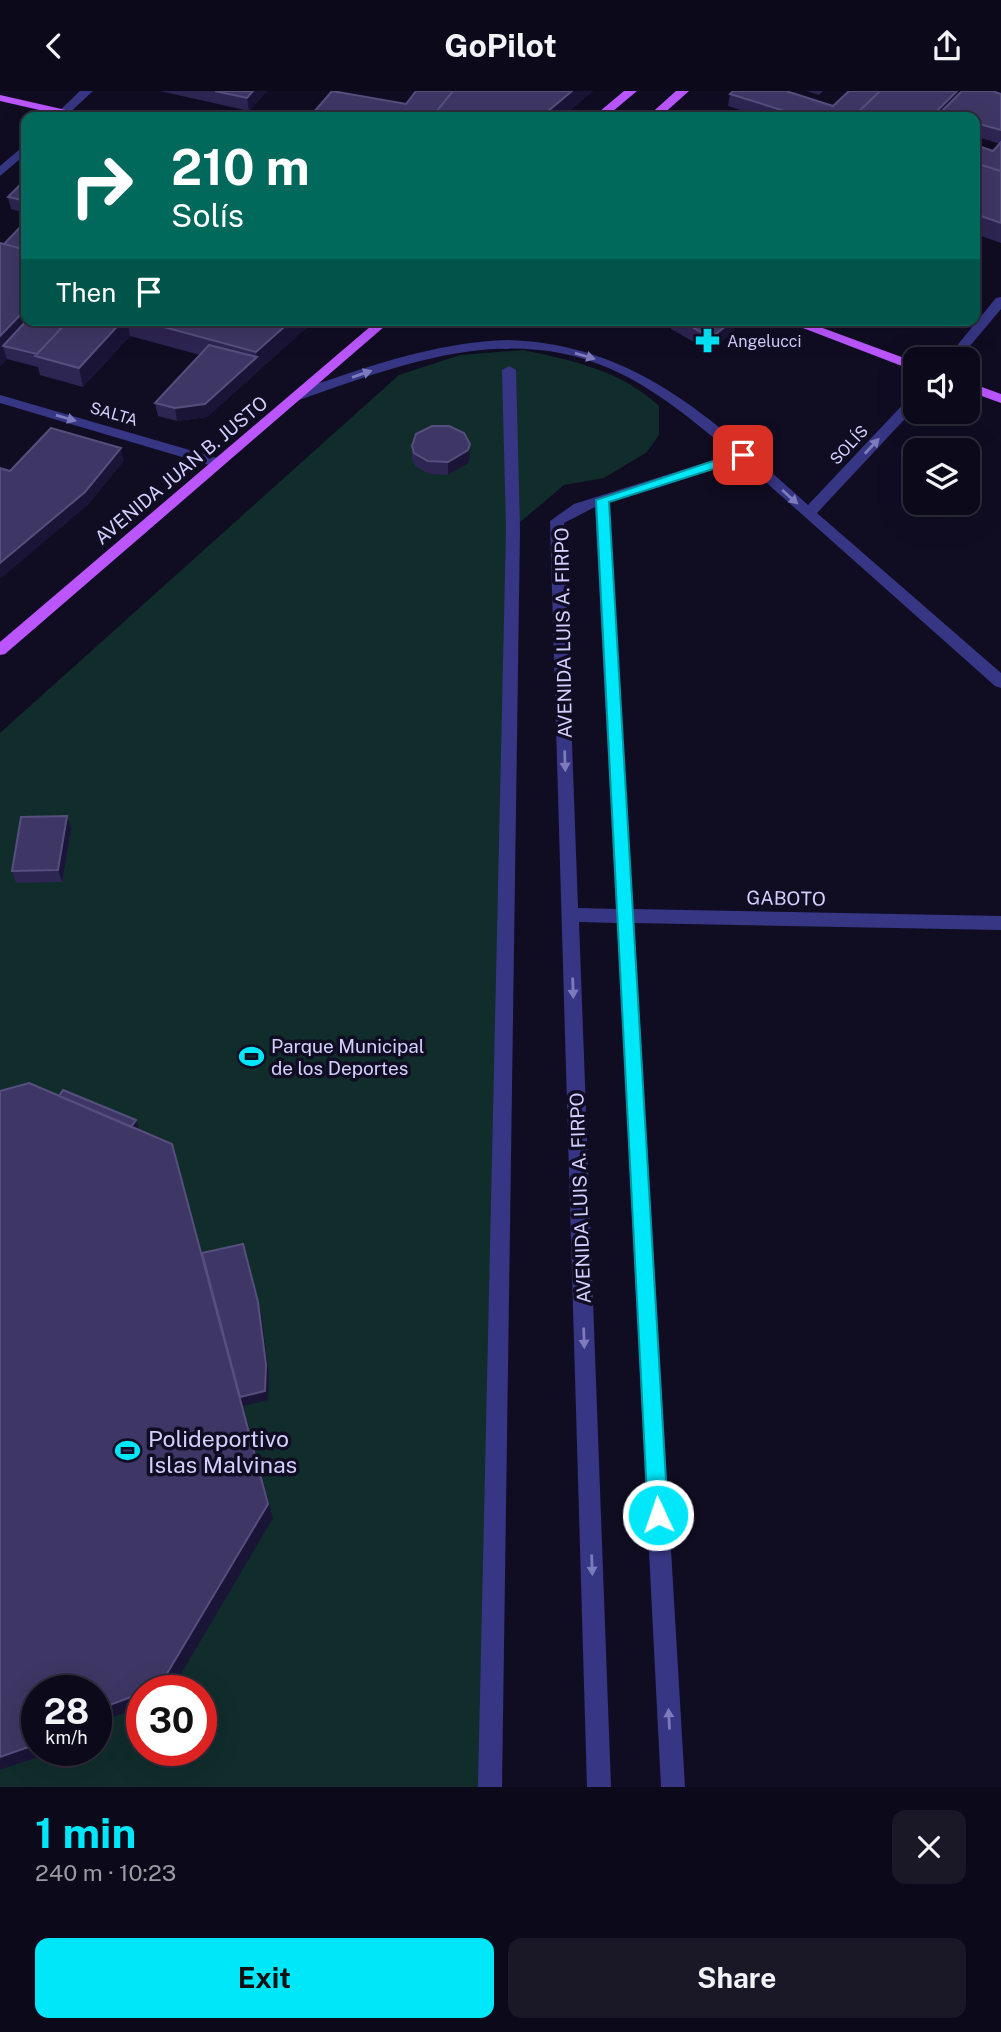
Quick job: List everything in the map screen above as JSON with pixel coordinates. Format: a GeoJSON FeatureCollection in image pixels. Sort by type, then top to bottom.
{"type":"FeatureCollection","features":[{"type":"Feature","properties":{"kind":"main road"},"geometry":{"type":"LineString","coordinates":[[605,112],[631,91]]}},
{"type":"Feature","properties":{"kind":"main road"},"geometry":{"type":"LineString","coordinates":[[659,112],[683,91]]}},
{"type":"Feature","properties":{"kind":"main road"},"geometry":{"type":"LineString","coordinates":[[0,97],[51,112]]}},
{"type":"Feature","properties":{"kind":"main road","name":"AVENIDA JUAN B. JUSTO"},"geometry":{"type":"LineString","coordinates":[[0,650],[379,326]]}},
{"type":"Feature","properties":{"kind":"main road"},"geometry":{"type":"LineString","coordinates":[[804,326],[903,363]]}},
{"type":"Feature","properties":{"kind":"main road"},"geometry":{"type":"LineString","coordinates":[[980,390],[1001,398]]}},
{"type":"Feature","properties":{"kind":"street"},"geometry":{"type":"LineString","coordinates":[[64,112],[87,91]]}},
{"type":"Feature","properties":{"kind":"street"},"geometry":{"type":"LineString","coordinates":[[0,172],[21,153]]}},
{"type":"Feature","properties":{"kind":"street"},"geometry":{"type":"LineString","coordinates":[[980,326],[1001,301]]}},
{"type":"Feature","properties":{"kind":"street"},"geometry":{"type":"LineString","coordinates":[[962,347],[980,326]]}},
{"type":"Feature","properties":{"kind":"street"},"geometry":{"type":"LineString","coordinates":[[297,396],[381,367],[442,350],[508,344],[580,354],[617,366],[653,387],[743,455],[1001,682]]}},
{"type":"Feature","properties":{"kind":"street"},"geometry":{"type":"LineString","coordinates":[[490,1787],[513,528],[509,370]]}},
{"type":"Feature","properties":{"kind":"street","name":"SALTA"},"geometry":{"type":"LineString","coordinates":[[0,399],[219,463]]}},
{"type":"Feature","properties":{"kind":"street","name":"SOLÍS"},"geometry":{"type":"LineString","coordinates":[[809,513],[903,413]]}},
{"type":"Feature","properties":{"kind":"street"},"geometry":{"type":"LineString","coordinates":[[673,1787],[602,500],[743,455]]}},
{"type":"Feature","properties":{"kind":"street","name":"AVENIDA LUIS A. FIRPO"},"geometry":{"type":"LineString","coordinates":[[599,1787],[558,521],[579,507],[602,500]]}},
{"type":"Feature","properties":{"kind":"street","name":"GABOTO"},"geometry":{"type":"LineString","coordinates":[[570,915],[1001,923]]}},
{"type":"Feature","properties":{"kind":"green space","name":"Parque Municipal de los Deportes"},"geometry":{"type":"Polygon","coordinates":[[[523,350],[560,358],[612,375],[659,406],[659,435],[647,452],[604,478],[564,485],[513,528],[490,1787],[0,1787],[0,733],[399,375],[460,355],[523,350]]]}},
{"type":"Feature","properties":{"kind":"building"},"geometry":{"type":"Polygon","coordinates":[[[215,91],[253,91],[247,98],[215,91]]]}},
{"type":"Feature","properties":{"kind":"building"},"geometry":{"type":"Polygon","coordinates":[[[332,91],[406,104],[416,91],[453,91],[436,112],[314,112],[332,91]]]}},
{"type":"Feature","properties":{"kind":"building"},"geometry":{"type":"Polygon","coordinates":[[[453,91],[572,91],[547,112],[436,112],[453,91]]]}},
{"type":"Feature","properties":{"kind":"building"},"geometry":{"type":"Polygon","coordinates":[[[733,91],[786,91],[833,106],[849,91],[880,91],[858,112],[788,112],[730,94],[733,91]]]}},
{"type":"Feature","properties":{"kind":"building"},"geometry":{"type":"Polygon","coordinates":[[[880,91],[957,91],[936,112],[858,112],[880,91]]]}},
{"type":"Feature","properties":{"kind":"building"},"geometry":{"type":"Polygon","coordinates":[[[962,91],[992,91],[1001,94],[1001,130],[980,124],[980,112],[941,112],[962,91]]]}},
{"type":"Feature","properties":{"kind":"building"},"geometry":{"type":"Polygon","coordinates":[[[1001,142],[1001,171],[980,165],[980,147],[993,151],[1001,142]]]}},
{"type":"Feature","properties":{"kind":"building"},"geometry":{"type":"Polygon","coordinates":[[[980,165],[1001,171],[1001,223],[980,216],[980,165]]]}},
{"type":"Feature","properties":{"kind":"building"},"geometry":{"type":"Polygon","coordinates":[[[21,184],[21,200],[8,197],[21,184]]]}},
{"type":"Feature","properties":{"kind":"building"},"geometry":{"type":"Polygon","coordinates":[[[21,226],[21,249],[4,244],[21,226]]]}},
{"type":"Feature","properties":{"kind":"building"},"geometry":{"type":"Polygon","coordinates":[[[0,243],[21,249],[21,314],[0,336],[0,243]]]}},
{"type":"Feature","properties":{"kind":"building"},"geometry":{"type":"Polygon","coordinates":[[[21,326],[63,326],[37,354],[3,346],[21,326]]]}},
{"type":"Feature","properties":{"kind":"building"},"geometry":{"type":"Polygon","coordinates":[[[63,326],[118,326],[79,368],[35,356],[63,326]]]}},
{"type":"Feature","properties":{"kind":"building"},"geometry":{"type":"Polygon","coordinates":[[[160,326],[285,326],[256,352],[160,326]]]}},
{"type":"Feature","properties":{"kind":"building"},"geometry":{"type":"Polygon","coordinates":[[[690,326],[726,326],[711,338],[690,326]]]}},
{"type":"Feature","properties":{"kind":"building"},"geometry":{"type":"Polygon","coordinates":[[[209,345],[257,357],[205,404],[175,408],[155,403],[209,345]]]}},
{"type":"Feature","properties":{"kind":"building"},"geometry":{"type":"Polygon","coordinates":[[[432,426],[449,426],[464,433],[470,444],[468,450],[448,462],[428,461],[414,453],[412,446],[416,434],[432,426]]]}},
{"type":"Feature","properties":{"kind":"building"},"geometry":{"type":"Polygon","coordinates":[[[51,428],[121,448],[85,492],[0,563],[0,468],[10,471],[51,428]]]}},
{"type":"Feature","properties":{"kind":"building"},"geometry":{"type":"Polygon","coordinates":[[[67,816],[58,870],[12,871],[21,817],[67,816]]]}},
{"type":"Feature","properties":{"kind":"building","name":"Polideportivo Islas Malvinas"},"geometry":{"type":"Polygon","coordinates":[[[29,1083],[172,1144],[268,1504],[166,1675],[126,1675],[126,1699],[112,1704],[112,1675],[21,1675],[21,1750],[0,1757],[0,1091],[29,1083]]]}},
{"type":"Feature","properties":{"kind":"building"},"geometry":{"type":"Polygon","coordinates":[[[63,1090],[136,1120],[131,1127],[59,1096],[63,1090]]]}},
{"type":"Feature","properties":{"kind":"building"},"geometry":{"type":"Polygon","coordinates":[[[243,1244],[258,1302],[266,1365],[265,1391],[240,1397],[202,1253],[243,1244]]]}},
{"type":"Feature","properties":{"kind":"place","name":"Angelucci"},"geometry":{"type":"Point","coordinates":[707,341]}},
{"type":"Feature","properties":{"kind":"place","name":"Parque Municipal de los Deportes"},"geometry":{"type":"Point","coordinates":[251,1057]}},
{"type":"Feature","properties":{"kind":"place","name":"Polideportivo Islas Malvinas"},"geometry":{"type":"Point","coordinates":[128,1451]}},
{"type":"Feature","properties":{"kind":"route"},"geometry":{"type":"LineString","coordinates":[[658,1515],[602,500],[743,455]]}}]}
